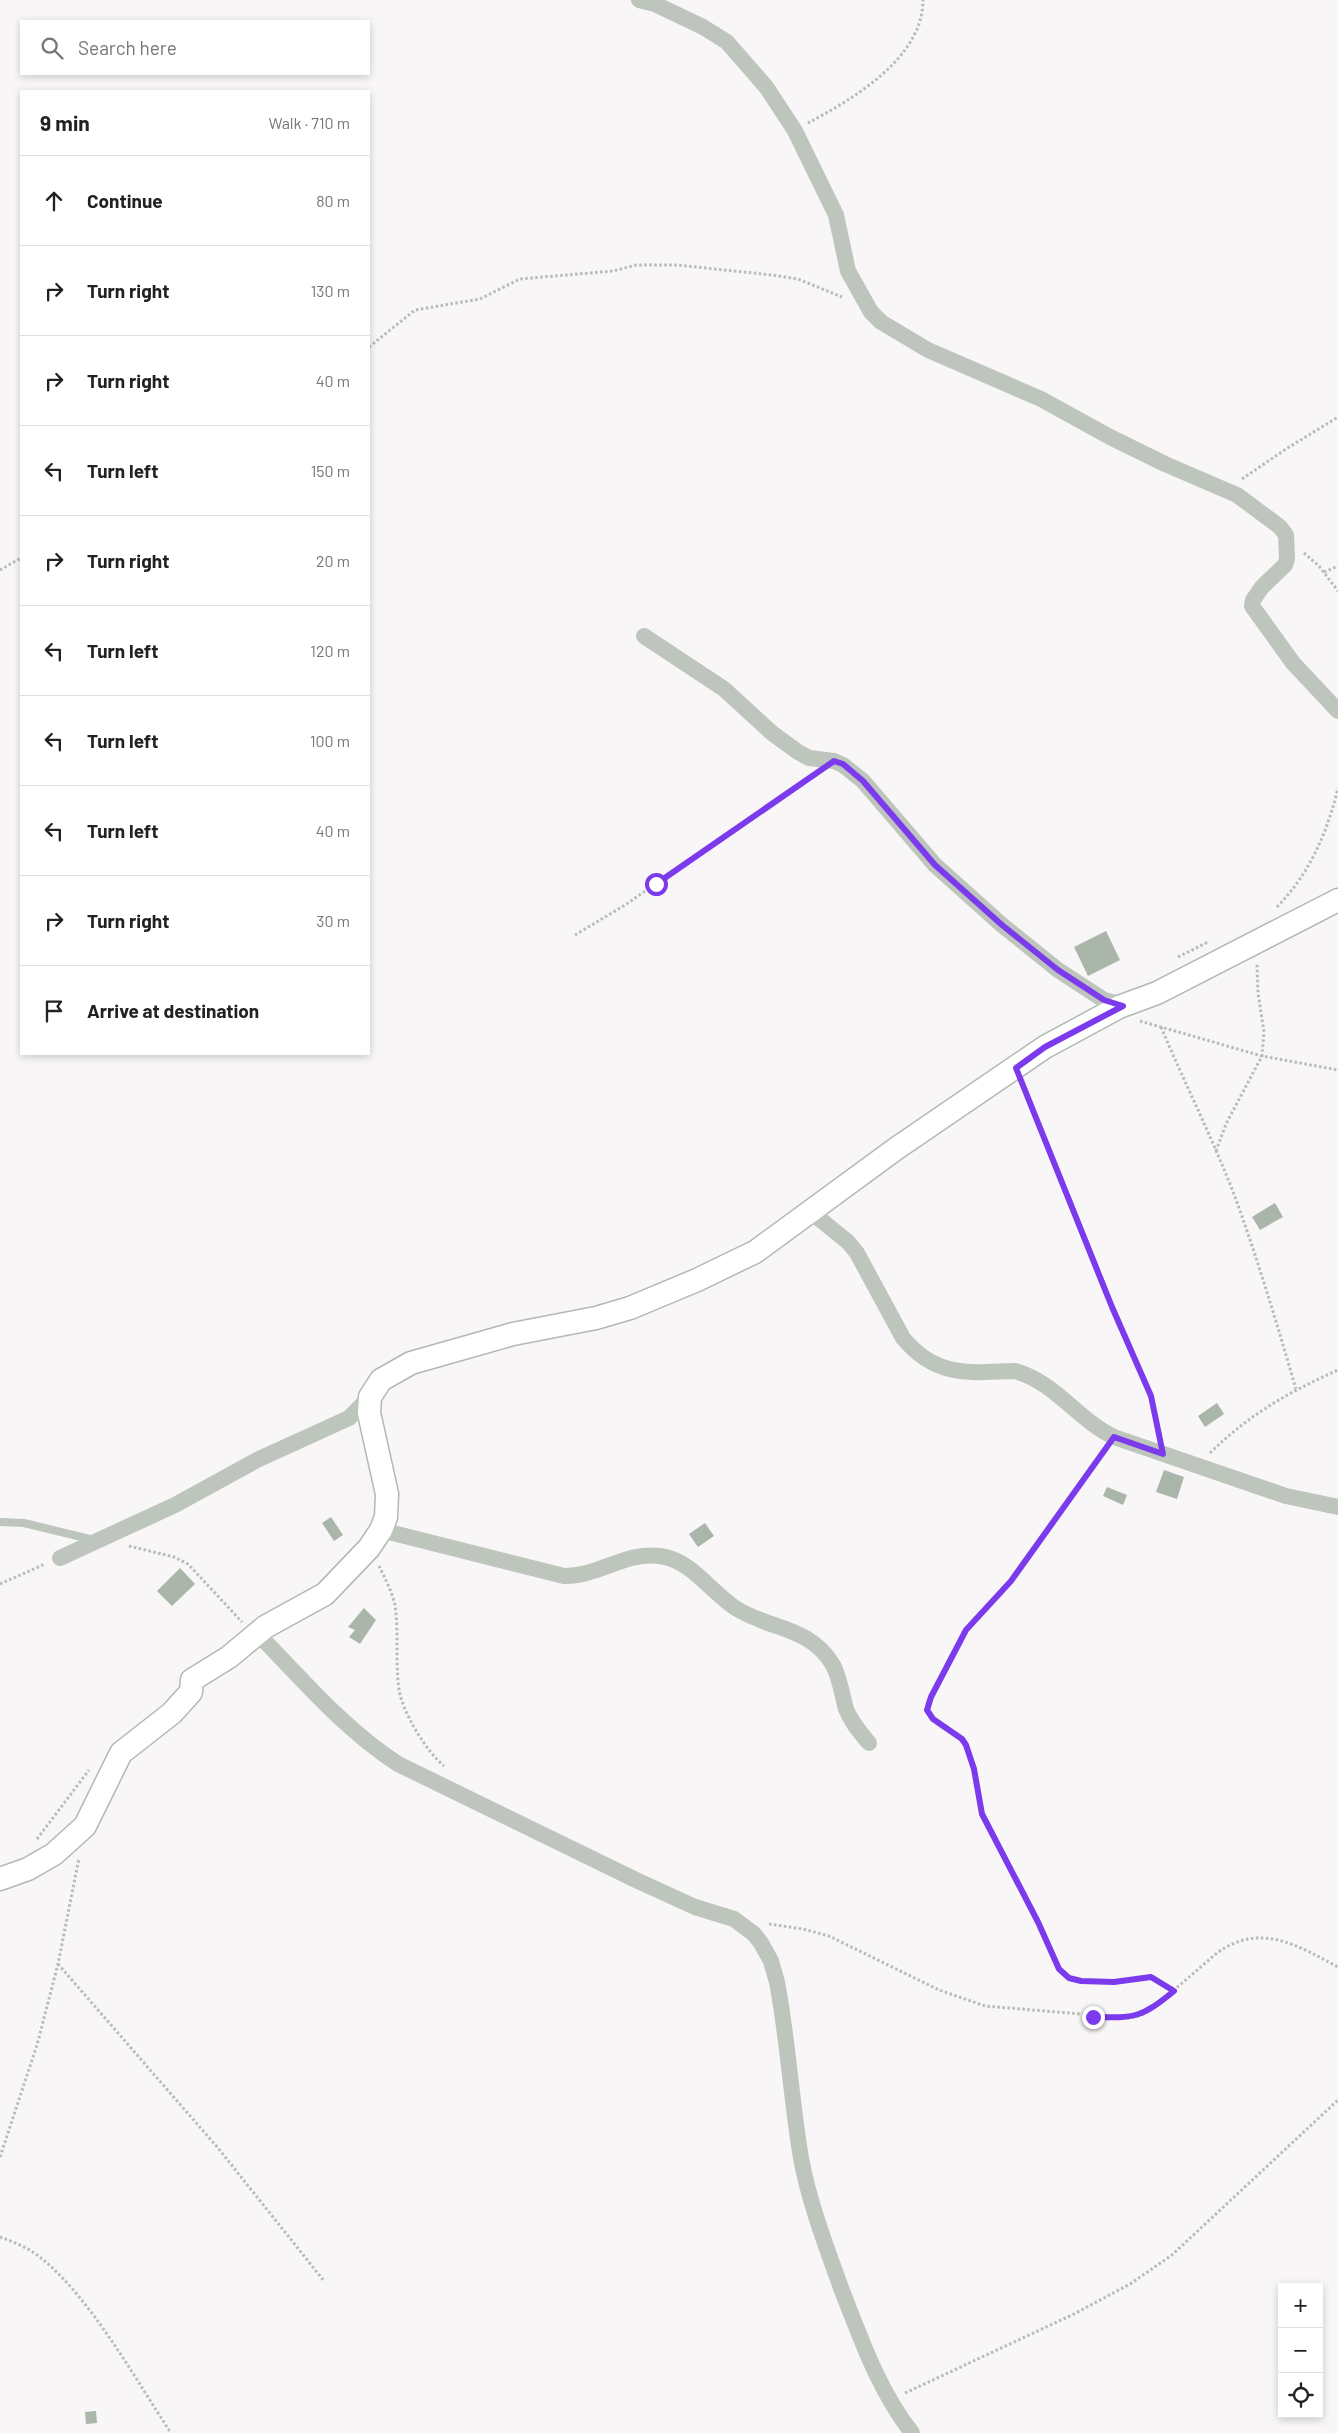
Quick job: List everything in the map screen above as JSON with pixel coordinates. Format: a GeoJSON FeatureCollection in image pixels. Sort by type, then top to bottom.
{"type":"FeatureCollection","features":[{"type":"Feature","properties":{"kind":"street"},"geometry":{"type":"LineString","coordinates":[[639,0],[654,4],[727,42],[767,88],[795,131],[836,215],[848,272],[871,312],[890,329],[928,350],[1041,399],[1110,438],[1237,495],[1280,527],[1286,535],[1287,558],[1285,565],[1262,587],[1253,600],[1252,606],[1293,662],[1338,711]]}},
{"type":"Feature","properties":{"kind":"street"},"geometry":{"type":"LineString","coordinates":[[644,636],[724,689],[772,733],[798,752],[809,758],[843,764],[863,781],[935,865],[1002,925],[1073,980],[1104,1000],[1121,1006]]}},
{"type":"Feature","properties":{"kind":"street"},"geometry":{"type":"LineString","coordinates":[[60,1558],[175,1505],[258,1460],[349,1418],[370,1397],[382,1380],[411,1362],[512,1334],[596,1318],[630,1308],[697,1280],[755,1252],[897,1148],[1045,1047],[1121,1006],[1157,992],[1338,900]]}},
{"type":"Feature","properties":{"kind":"street"},"geometry":{"type":"LineString","coordinates":[[810,1212],[848,1242],[857,1253],[903,1338],[921,1356],[944,1369],[969,1373],[1015,1371],[1030,1376],[1055,1392],[1095,1427],[1114,1437],[1286,1496],[1338,1507]]}},
{"type":"Feature","properties":{"kind":"street"},"geometry":{"type":"LineString","coordinates":[[0,1879],[28,1869],[54,1854],[85,1826],[121,1753],[172,1713],[191,1692],[192,1680],[229,1657],[255,1634],[325,1594],[375,1539],[386,1517],[387,1494],[369,1413],[370,1397]]}},
{"type":"Feature","properties":{"kind":"street"},"geometry":{"type":"LineString","coordinates":[[375,1539],[564,1576],[578,1576],[630,1558],[647,1555],[660,1556],[678,1562],[709,1584],[733,1606],[804,1636],[819,1647],[834,1666],[847,1710],[853,1723],[869,1743]]}},
{"type":"Feature","properties":{"kind":"street"},"geometry":{"type":"LineString","coordinates":[[255,1634],[345,1724],[374,1748],[398,1764],[638,1881],[695,1907],[734,1920],[754,1934],[771,1961],[779,1990],[801,2159],[809,2194],[860,2338],[888,2401],[912,2433]]}},
{"type":"Feature","properties":{"kind":"lane"},"geometry":{"type":"LineString","coordinates":[[0,1522],[24,1523],[102,1539]]}},
{"type":"Feature","properties":{"kind":"path"},"geometry":{"type":"LineString","coordinates":[[795,131],[864,90],[895,62],[919,24],[923,14],[923,0]]}},
{"type":"Feature","properties":{"kind":"path"},"geometry":{"type":"LineString","coordinates":[[370,346],[407,314],[420,308],[480,298],[520,279],[613,271],[636,265],[676,265],[798,279],[818,286],[871,312]]}},
{"type":"Feature","properties":{"kind":"path"},"geometry":{"type":"LineString","coordinates":[[1226,491],[1286,449],[1338,417]]}},
{"type":"Feature","properties":{"kind":"path"},"geometry":{"type":"LineString","coordinates":[[1286,535],[1324,572],[1338,591]]}},
{"type":"Feature","properties":{"kind":"path"},"geometry":{"type":"LineString","coordinates":[[0,570],[20,559]]}},
{"type":"Feature","properties":{"kind":"path"},"geometry":{"type":"LineString","coordinates":[[1324,572],[1338,566]]}},
{"type":"Feature","properties":{"kind":"path"},"geometry":{"type":"LineString","coordinates":[[575,935],[625,905],[834,761]]}},
{"type":"Feature","properties":{"kind":"path"},"geometry":{"type":"LineString","coordinates":[[1274,911],[1309,868],[1324,838],[1338,788]]}},
{"type":"Feature","properties":{"kind":"path"},"geometry":{"type":"LineString","coordinates":[[1176,958],[1217,938]]}},
{"type":"Feature","properties":{"kind":"path"},"geometry":{"type":"LineString","coordinates":[[1216,1152],[1226,1124],[1262,1056],[1264,1032],[1258,993],[1256,943]]}},
{"type":"Feature","properties":{"kind":"path"},"geometry":{"type":"LineString","coordinates":[[1121,1006],[1138,1021],[1262,1056],[1338,1070]]}},
{"type":"Feature","properties":{"kind":"path"},"geometry":{"type":"LineString","coordinates":[[1161,1027],[1234,1196],[1271,1302],[1296,1388]]}},
{"type":"Feature","properties":{"kind":"path"},"geometry":{"type":"LineString","coordinates":[[1016,1068],[1112,1307],[1151,1396],[1163,1454]]}},
{"type":"Feature","properties":{"kind":"path"},"geometry":{"type":"LineString","coordinates":[[1197,1466],[1247,1420],[1296,1388],[1338,1370]]}},
{"type":"Feature","properties":{"kind":"path"},"geometry":{"type":"LineString","coordinates":[[1114,1437],[1011,1581],[966,1630],[931,1697],[927,1710],[933,1719],[962,1739],[966,1745],[974,1769],[982,1814],[1038,1922],[1059,1969],[1069,1978],[1081,1981],[1114,1982],[1151,1977],[1174,1991]]}},
{"type":"Feature","properties":{"kind":"path"},"geometry":{"type":"LineString","coordinates":[[102,1539],[174,1557],[188,1564],[255,1634]]}},
{"type":"Feature","properties":{"kind":"path"},"geometry":{"type":"LineString","coordinates":[[375,1539],[395,1605],[399,1692],[409,1716],[421,1737],[438,1761],[445,1767]]}},
{"type":"Feature","properties":{"kind":"path"},"geometry":{"type":"LineString","coordinates":[[0,1584],[60,1558]]}},
{"type":"Feature","properties":{"kind":"path"},"geometry":{"type":"LineString","coordinates":[[36,1840],[92,1766]]}},
{"type":"Feature","properties":{"kind":"path"},"geometry":{"type":"LineString","coordinates":[[0,2157],[36,2045],[58,1964],[85,1826]]}},
{"type":"Feature","properties":{"kind":"path"},"geometry":{"type":"LineString","coordinates":[[734,1920],[803,1929],[828,1936],[939,1990],[986,2006],[1129,2018],[1142,2015],[1152,2009],[1228,1945],[1247,1939],[1270,1938],[1284,1941],[1338,1967]]}},
{"type":"Feature","properties":{"kind":"path"},"geometry":{"type":"LineString","coordinates":[[58,1964],[218,2148],[324,2282]]}},
{"type":"Feature","properties":{"kind":"path"},"geometry":{"type":"LineString","coordinates":[[888,2401],[1074,2314],[1172,2256],[1338,2100]]}},
{"type":"Feature","properties":{"kind":"path"},"geometry":{"type":"LineString","coordinates":[[0,2237],[19,2244],[40,2257],[59,2275],[92,2315],[171,2433]]}},
{"type":"Feature","properties":{"kind":"building"},"geometry":{"type":"Polygon","coordinates":[[[1106,931],[1120,960],[1088,976],[1074,947],[1106,931]]]}},
{"type":"Feature","properties":{"kind":"building"},"geometry":{"type":"Polygon","coordinates":[[[1275,1203],[1283,1217],[1260,1230],[1252,1217],[1275,1203]]]}},
{"type":"Feature","properties":{"kind":"building"},"geometry":{"type":"Polygon","coordinates":[[[1217,1403],[1224,1414],[1205,1427],[1198,1416],[1217,1403]]]}},
{"type":"Feature","properties":{"kind":"building"},"geometry":{"type":"Polygon","coordinates":[[[1164,1470],[1184,1477],[1177,1499],[1156,1492],[1164,1470]]]}},
{"type":"Feature","properties":{"kind":"building"},"geometry":{"type":"Polygon","coordinates":[[[1107,1487],[1127,1495],[1123,1505],[1103,1496],[1107,1487]]]}},
{"type":"Feature","properties":{"kind":"building"},"geometry":{"type":"Polygon","coordinates":[[[331,1517],[343,1535],[334,1541],[322,1523],[331,1517]]]}},
{"type":"Feature","properties":{"kind":"building"},"geometry":{"type":"Polygon","coordinates":[[[705,1523],[714,1536],[698,1547],[689,1534],[705,1523]]]}},
{"type":"Feature","properties":{"kind":"building"},"geometry":{"type":"Polygon","coordinates":[[[180,1568],[195,1584],[172,1606],[157,1591],[180,1568]]]}},
{"type":"Feature","properties":{"kind":"building"},"geometry":{"type":"Polygon","coordinates":[[[364,1608],[376,1620],[360,1644],[349,1637],[355,1630],[348,1627],[364,1608]]]}},
{"type":"Feature","properties":{"kind":"building"},"geometry":{"type":"Polygon","coordinates":[[[96,2411],[97,2423],[86,2424],[85,2412],[96,2411]]]}},
{"type":"Feature","properties":{"kind":"route"},"geometry":{"type":"LineString","coordinates":[[656,884],[785,793],[834,761],[843,764],[863,781],[935,865],[1002,925],[1058,970],[1104,1000],[1123,1006],[1045,1047],[1016,1068],[1029,1104],[1090,1248],[1112,1307],[1151,1396],[1163,1454],[1114,1437],[1011,1581],[966,1630],[944,1668],[927,1710],[933,1719],[962,1739],[966,1745],[974,1769],[982,1814],[1038,1922],[1059,1969],[1069,1978],[1081,1981],[1114,1982],[1151,1977],[1174,1991],[1142,2015],[1129,2018],[1093,2017]]}}]}
